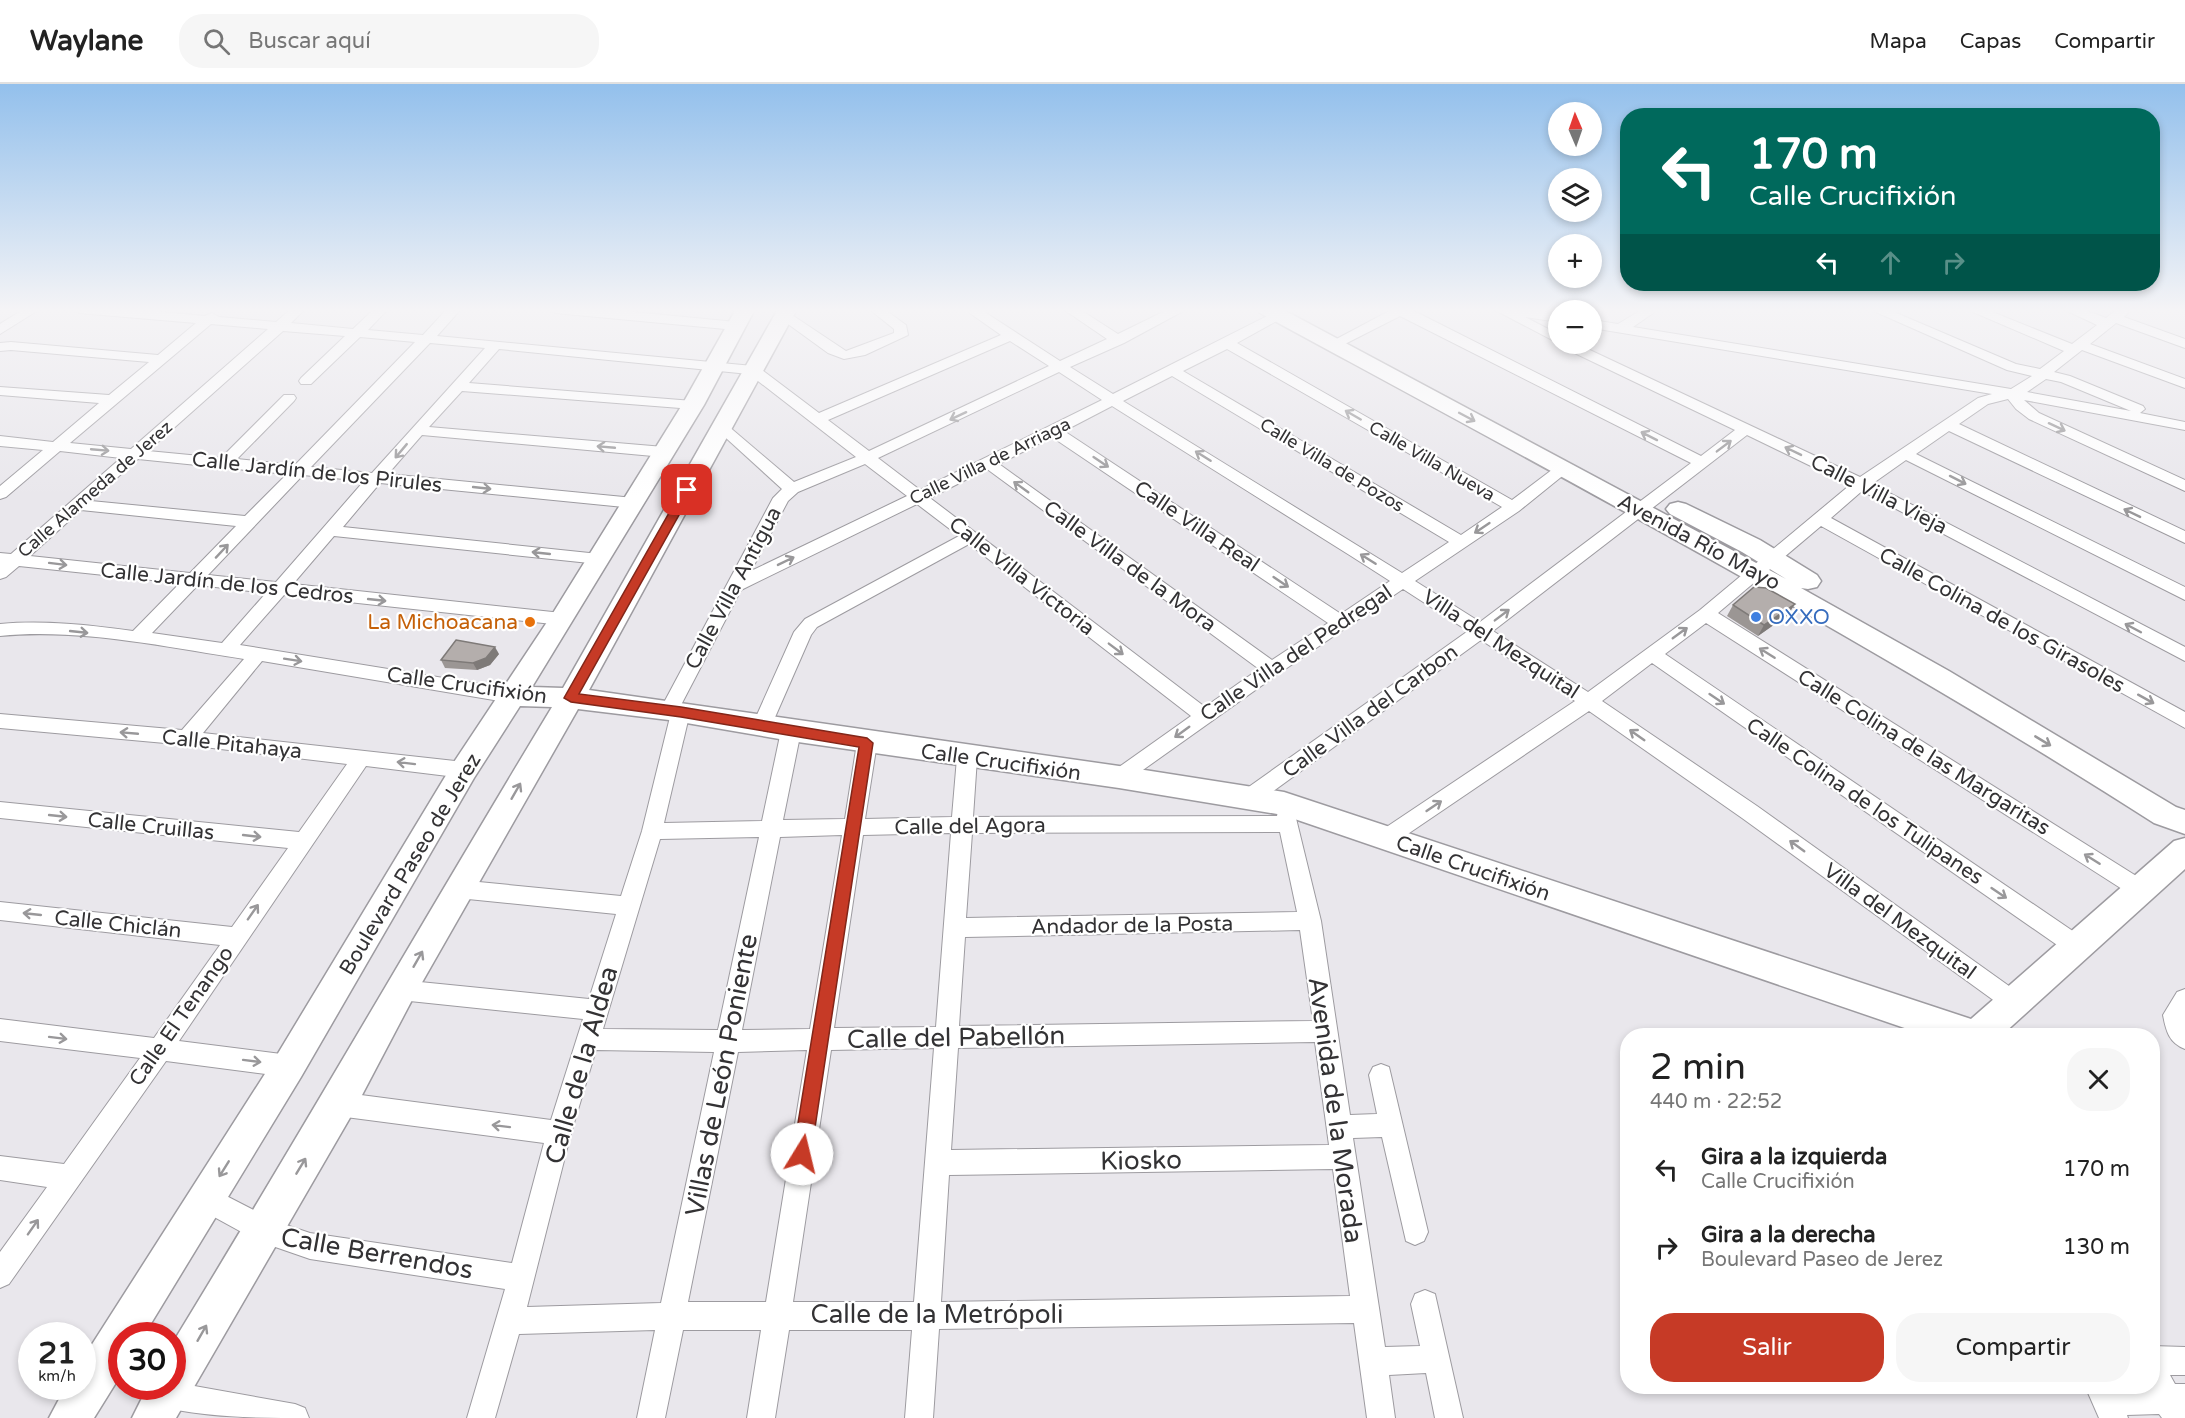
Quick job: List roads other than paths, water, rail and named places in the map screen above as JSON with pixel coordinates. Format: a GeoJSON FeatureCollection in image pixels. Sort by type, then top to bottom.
{"type":"FeatureCollection","features":[{"type":"Feature","properties":{"kind":"street"},"geometry":{"type":"LineString","coordinates":[[0,494],[145,371]]}},
{"type":"Feature","properties":{"kind":"street","name":"Calle Alameda de Jerez"},"geometry":{"type":"LineString","coordinates":[[0,573],[8,558],[78,505],[229,371]]}},
{"type":"Feature","properties":{"kind":"street"},"geometry":{"type":"LineString","coordinates":[[306,381],[316,371]]}},
{"type":"Feature","properties":{"kind":"street"},"geometry":{"type":"LineString","coordinates":[[137,638],[394,371]]}},
{"type":"Feature","properties":{"kind":"street"},"geometry":{"type":"LineString","coordinates":[[227,649],[472,371]]}},
{"type":"Feature","properties":{"kind":"street","name":"Boulevard Paseo de Jerez"},"geometry":{"type":"LineString","coordinates":[[70,1418],[289,1066],[464,770],[562,619],[712,371]]}},
{"type":"Feature","properties":{"kind":"street"},"geometry":{"type":"LineString","coordinates":[[186,1361],[338,1104],[400,990],[571,698],[752,371]]}},
{"type":"Feature","properties":{"kind":"street","name":"Calle Villa Victoria"},"geometry":{"type":"LineString","coordinates":[[755,371],[1204,716]]}},
{"type":"Feature","properties":{"kind":"street"},"geometry":{"type":"LineString","coordinates":[[818,419],[928,371]]}},
{"type":"Feature","properties":{"kind":"street"},"geometry":{"type":"LineString","coordinates":[[792,489],[869,457],[1053,371]]}},
{"type":"Feature","properties":{"kind":"street","name":"Villa del Mezquital"},"geometry":{"type":"LineString","coordinates":[[1065,371],[1402,580],[1589,701],[1772,828],[2015,1003]]}},
{"type":"Feature","properties":{"kind":"street","name":"Calle Villa de Arriaga"},"geometry":{"type":"LineString","coordinates":[[733,587],[988,463],[1169,371]]}},
{"type":"Feature","properties":{"kind":"street","name":"Calle Villa de Pozos"},"geometry":{"type":"LineString","coordinates":[[1173,371],[1461,542]]}},
{"type":"Feature","properties":{"kind":"street","name":"Calle Villa Nueva"},"geometry":{"type":"LineString","coordinates":[[1276,371],[1513,507]]}},
{"type":"Feature","properties":{"kind":"street","name":"Avenida Río Mayo"},"geometry":{"type":"LineString","coordinates":[[1396,371],[1563,468],[1647,503]]}},
{"type":"Feature","properties":{"kind":"street","name":"Avenida Río Mayo"},"geometry":{"type":"LineString","coordinates":[[1400,371],[1765,566],[1847,604],[2185,802]]}},
{"type":"Feature","properties":{"kind":"street"},"geometry":{"type":"LineString","coordinates":[[1523,371],[1701,462]]}},
{"type":"Feature","properties":{"kind":"street","name":"Calle Villa Vieja"},"geometry":{"type":"LineString","coordinates":[[1625,371],[1861,484],[2185,655]]}},
{"type":"Feature","properties":{"kind":"street"},"geometry":{"type":"LineString","coordinates":[[1881,371],[2185,426]]}},
{"type":"Feature","properties":{"kind":"street"},"geometry":{"type":"LineString","coordinates":[[2035,371],[2065,379],[2131,406],[2185,440]]}},
{"type":"Feature","properties":{"kind":"street"},"geometry":{"type":"LineString","coordinates":[[2148,371],[2185,384]]}},
{"type":"Feature","properties":{"kind":"street"},"geometry":{"type":"LineString","coordinates":[[1386,838],[1589,701],[1706,614],[1861,484],[1983,401],[2011,393],[2045,373]]}},
{"type":"Feature","properties":{"kind":"street"},"geometry":{"type":"LineString","coordinates":[[458,386],[693,405]]}},
{"type":"Feature","properties":{"kind":"street"},"geometry":{"type":"LineString","coordinates":[[0,391],[111,400]]}},
{"type":"Feature","properties":{"kind":"street"},"geometry":{"type":"LineString","coordinates":[[2011,393],[2021,406],[2034,416],[2185,486]]}},
{"type":"Feature","properties":{"kind":"street"},"geometry":{"type":"LineString","coordinates":[[226,462],[288,398]]}},
{"type":"Feature","properties":{"kind":"street"},"geometry":{"type":"LineString","coordinates":[[1948,424],[2185,538]]}},
{"type":"Feature","properties":{"kind":"street","name":"Calle Villa Antigua"},"geometry":{"type":"LineString","coordinates":[[675,711],[733,587],[775,506],[792,489],[722,428]]}},
{"type":"Feature","properties":{"kind":"street","name":"Calle Villa del Carbon"},"geometry":{"type":"LineString","coordinates":[[1250,796],[1481,631],[1747,428]]}},
{"type":"Feature","properties":{"kind":"street"},"geometry":{"type":"LineString","coordinates":[[418,430],[664,452]]}},
{"type":"Feature","properties":{"kind":"street","name":"Calle Villa Real"},"geometry":{"type":"LineString","coordinates":[[1052,430],[1341,623]]}},
{"type":"Feature","properties":{"kind":"street","name":"Calle Jardín de los Pirules"},"geometry":{"type":"LineString","coordinates":[[0,441],[633,503]]}},
{"type":"Feature","properties":{"kind":"street"},"geometry":{"type":"LineString","coordinates":[[1905,454],[2185,594]]}},
{"type":"Feature","properties":{"kind":"street","name":"Calle Villa de la Mora"},"geometry":{"type":"LineString","coordinates":[[988,463],[1272,669]]}},
{"type":"Feature","properties":{"kind":"street","name":"Calle Villa del Pedregal"},"geometry":{"type":"LineString","coordinates":[[1119,777],[1272,669],[1513,507],[1563,468]]}},
{"type":"Feature","properties":{"kind":"street"},"geometry":{"type":"LineString","coordinates":[[78,505],[249,522]]}},
{"type":"Feature","properties":{"kind":"street","name":"Calle Colina de los Girasoles"},"geometry":{"type":"LineString","coordinates":[[1820,518],[2185,721]]}},
{"type":"Feature","properties":{"kind":"street"},"geometry":{"type":"LineString","coordinates":[[332,531],[599,559]]}},
{"type":"Feature","properties":{"kind":"street"},"geometry":{"type":"LineString","coordinates":[[762,726],[803,632],[811,623],[970,537]]}},
{"type":"Feature","properties":{"kind":"street","name":"Calle Jardín de los Cedros"},"geometry":{"type":"LineString","coordinates":[[8,558],[562,619]]}},
{"type":"Feature","properties":{"kind":"street","name":"Avenida Río Mayo"},"geometry":{"type":"LineString","coordinates":[[1765,566],[1939,678],[2165,815],[2185,822]]}},
{"type":"Feature","properties":{"kind":"street","name":"Calle Colina de las Margaritas"},"geometry":{"type":"LineString","coordinates":[[1706,614],[2141,890]]}},
{"type":"Feature","properties":{"kind":"street","name":"Calle Crucifixión"},"geometry":{"type":"LineString","coordinates":[[0,630],[28,627],[227,649],[512,696],[571,698],[675,711],[967,758],[1250,796],[1286,814],[1386,838],[1950,1028]]}},
{"type":"Feature","properties":{"kind":"street"},"geometry":{"type":"LineString","coordinates":[[187,738],[258,654]]}},
{"type":"Feature","properties":{"kind":"street","name":"Calle Colina de los Tulipanes"},"geometry":{"type":"LineString","coordinates":[[1652,654],[2078,947]]}},
{"type":"Feature","properties":{"kind":"street","name":"Calle de la Aldea"},"geometry":{"type":"LineString","coordinates":[[481,1418],[522,1278],[559,1134],[652,831],[675,711]]}},
{"type":"Feature","properties":{"kind":"street","name":"Calle Pitahaya"},"geometry":{"type":"LineString","coordinates":[[0,721],[187,738],[464,770]]}},
{"type":"Feature","properties":{"kind":"street","name":"Villas de León Poniente"},"geometry":{"type":"LineString","coordinates":[[651,1418],[791,731]]}},
{"type":"Feature","properties":{"kind":"street"},"geometry":{"type":"LineString","coordinates":[[761,1418],[867,743]]}},
{"type":"Feature","properties":{"kind":"street","name":"Calle El Tenango"},"geometry":{"type":"LineString","coordinates":[[0,1275],[160,1050],[362,757]]}},
{"type":"Feature","properties":{"kind":"street"},"geometry":{"type":"LineString","coordinates":[[919,1418],[967,758]]}},
{"type":"Feature","properties":{"kind":"street","name":"Calle Cruillas"},"geometry":{"type":"LineString","coordinates":[[0,810],[302,841]]}},
{"type":"Feature","properties":{"kind":"street","name":"Calle del Agora"},"geometry":{"type":"LineString","coordinates":[[652,831],[961,825],[1286,814]]}},
{"type":"Feature","properties":{"kind":"street","name":"Avenida de la Morada"},"geometry":{"type":"LineString","coordinates":[[1286,814],[1310,921],[1381,1418]]}},
{"type":"Feature","properties":{"kind":"street"},"geometry":{"type":"LineString","coordinates":[[1986,1028],[2185,850]]}},
{"type":"Feature","properties":{"kind":"street"},"geometry":{"type":"LineString","coordinates":[[458,889],[628,906]]}},
{"type":"Feature","properties":{"kind":"street","name":"Calle Chiclán"},"geometry":{"type":"LineString","coordinates":[[0,911],[236,937]]}},
{"type":"Feature","properties":{"kind":"street","name":"Andador de la Posta"},"geometry":{"type":"LineString","coordinates":[[955,928],[1310,921]]}},
{"type":"Feature","properties":{"kind":"street"},"geometry":{"type":"LineString","coordinates":[[400,990],[596,1010]]}},
{"type":"Feature","properties":{"kind":"street"},"geometry":{"type":"LineString","coordinates":[[2185,999],[2175,1015],[2178,1031],[2185,1038]]}},
{"type":"Feature","properties":{"kind":"street"},"geometry":{"type":"LineString","coordinates":[[0,1030],[289,1066]]}},
{"type":"Feature","properties":{"kind":"street","name":"Calle del Pabellón"},"geometry":{"type":"LineString","coordinates":[[588,1039],[819,1040],[1325,1031]]}},
{"type":"Feature","properties":{"kind":"street"},"geometry":{"type":"LineString","coordinates":[[1381,1075],[1415,1232]]}},
{"type":"Feature","properties":{"kind":"street"},"geometry":{"type":"LineString","coordinates":[[338,1104],[559,1134]]}},
{"type":"Feature","properties":{"kind":"street"},"geometry":{"type":"LineString","coordinates":[[1339,1127],[1392,1125]]}},
{"type":"Feature","properties":{"kind":"street","name":"Kiosko"},"geometry":{"type":"LineString","coordinates":[[937,1163],[1344,1156]]}},
{"type":"Feature","properties":{"kind":"street"},"geometry":{"type":"LineString","coordinates":[[0,1168],[68,1177]]}},
{"type":"Feature","properties":{"kind":"street","name":"Calle Berrendos"},"geometry":{"type":"LineString","coordinates":[[206,1198],[261,1231],[284,1240],[310,1246],[522,1278]]}},
{"type":"Feature","properties":{"kind":"street"},"geometry":{"type":"LineString","coordinates":[[1425,1304],[1449,1418]]}},
{"type":"Feature","properties":{"kind":"street","name":"Calle de la Metrópoli"},"geometry":{"type":"LineString","coordinates":[[509,1321],[673,1316],[926,1316],[1364,1309]]}},
{"type":"Feature","properties":{"kind":"street"},"geometry":{"type":"LineString","coordinates":[[1373,1362],[1436,1359]]}},
{"type":"Feature","properties":{"kind":"street"},"geometry":{"type":"LineString","coordinates":[[2160,1360],[2185,1360]]}},
{"type":"Feature","properties":{"kind":"street"},"geometry":{"type":"LineString","coordinates":[[2160,1382],[2176,1405]]}},
{"type":"Feature","properties":{"kind":"street"},"geometry":{"type":"LineString","coordinates":[[186,1399],[295,1418]]}},
{"type":"Feature","properties":{"kind":"street"},"geometry":{"type":"LineString","coordinates":[[2106,1402],[2176,1405]]}},
{"type":"Feature","properties":{"kind":"place","name":"OXXO"},"geometry":{"type":"Point","coordinates":[1756,617]}},
{"type":"Feature","properties":{"kind":"place","name":"La Michoacana"},"geometry":{"type":"Point","coordinates":[530,622]}}]}
